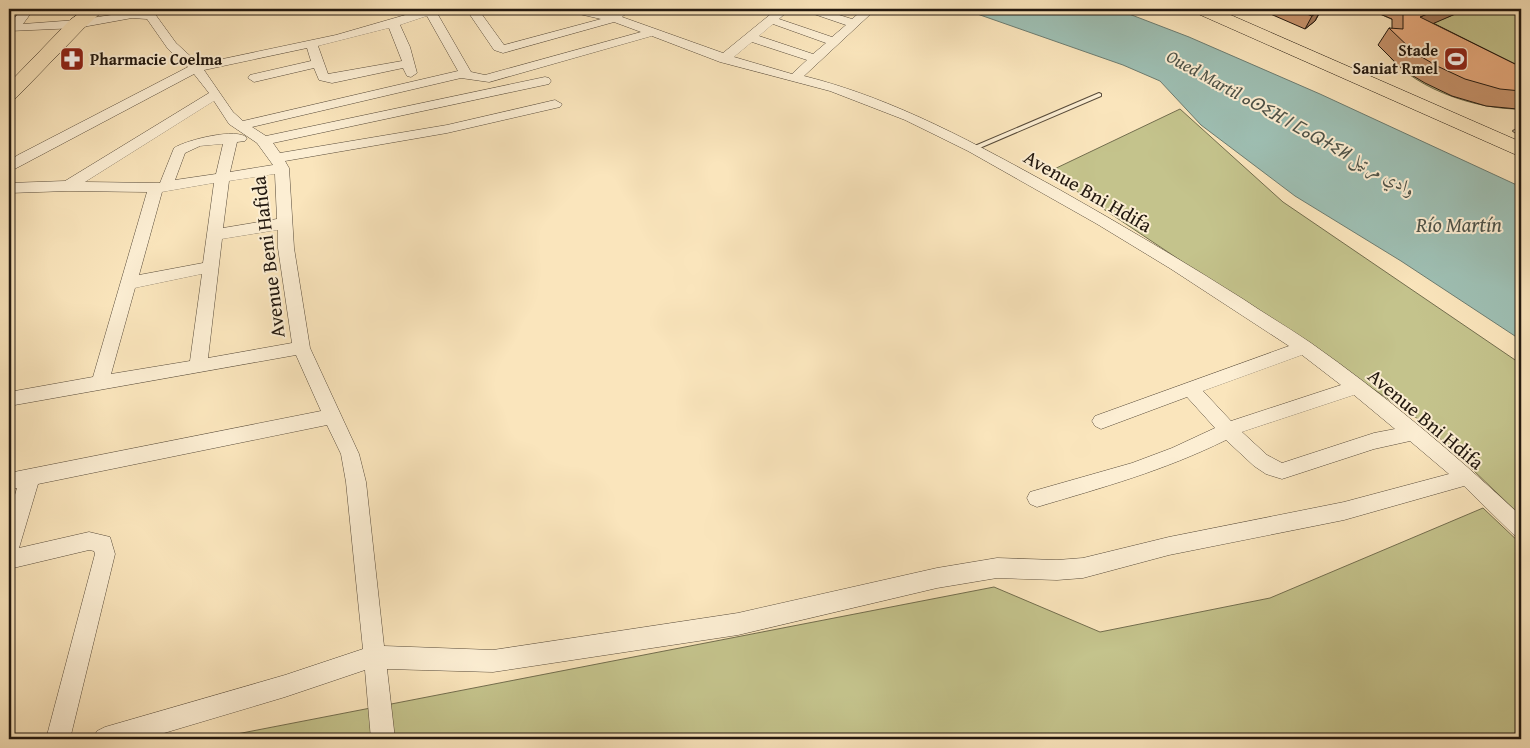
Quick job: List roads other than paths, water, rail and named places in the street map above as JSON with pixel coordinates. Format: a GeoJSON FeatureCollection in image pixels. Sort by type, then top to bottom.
{"type":"FeatureCollection","features":[{"type":"Feature","properties":{"kind":"main road"},"geometry":{"type":"LineString","coordinates":[[1202,9],[1387,89],[1521,150]]}},
{"type":"Feature","properties":{"kind":"main road"},"geometry":{"type":"LineString","coordinates":[[1235,9],[1519,131]]}},
{"type":"Feature","properties":{"kind":"main road"},"geometry":{"type":"LineString","coordinates":[[11,89],[87,14]]}},
{"type":"Feature","properties":{"kind":"street"},"geometry":{"type":"LineString","coordinates":[[11,28],[28,9]]}},
{"type":"Feature","properties":{"kind":"street"},"geometry":{"type":"LineString","coordinates":[[472,9],[500,48],[508,48],[620,13]]}},
{"type":"Feature","properties":{"kind":"street","name":"Avenue Bni Hdifa"},"geometry":{"type":"LineString","coordinates":[[572,9],[620,13],[653,32],[724,59],[836,88],[878,104],[910,117],[974,148],[1178,265],[1304,347],[1357,386],[1467,477],[1521,529]]}},
{"type":"Feature","properties":{"kind":"street"},"geometry":{"type":"LineString","coordinates":[[724,59],[784,9]]}},
{"type":"Feature","properties":{"kind":"street"},"geometry":{"type":"LineString","coordinates":[[809,9],[854,24]]}},
{"type":"Feature","properties":{"kind":"street"},"geometry":{"type":"LineString","coordinates":[[796,78],[870,9]]}},
{"type":"Feature","properties":{"kind":"street"},"geometry":{"type":"LineString","coordinates":[[9,168],[23,158],[196,68],[393,23],[413,12],[434,10],[466,74]]}},
{"type":"Feature","properties":{"kind":"street"},"geometry":{"type":"LineString","coordinates":[[11,28],[87,14],[123,13]]}},
{"type":"Feature","properties":{"kind":"street","name":"Avenue Beni Hafida"},"geometry":{"type":"LineString","coordinates":[[123,13],[151,16],[172,46],[196,68],[216,94],[228,114],[241,126],[259,138],[279,163],[286,223],[286,248],[301,348],[350,454],[356,482],[383,739]]}},
{"type":"Feature","properties":{"kind":"street"},"geometry":{"type":"LineString","coordinates":[[771,20],[834,42]]}},
{"type":"Feature","properties":{"kind":"street"},"geometry":{"type":"LineString","coordinates":[[393,23],[404,47],[413,86]]}},
{"type":"Feature","properties":{"kind":"street"},"geometry":{"type":"LineString","coordinates":[[241,126],[325,105],[466,74],[478,78],[489,78],[653,32]]}},
{"type":"Feature","properties":{"kind":"street"},"geometry":{"type":"LineString","coordinates":[[750,37],[815,59]]}},
{"type":"Feature","properties":{"kind":"street"},"geometry":{"type":"LineString","coordinates":[[311,43],[323,77],[328,79],[409,63]]}},
{"type":"Feature","properties":{"kind":"street"},"geometry":{"type":"LineString","coordinates":[[254,78],[318,63]]}},
{"type":"Feature","properties":{"kind":"street"},"geometry":{"type":"LineString","coordinates":[[100,382],[129,283],[161,187],[182,149],[192,145],[231,139],[259,138],[545,81]]}},
{"type":"Feature","properties":{"kind":"street"},"geometry":{"type":"LineString","coordinates":[[68,186],[216,94]]}},
{"type":"Feature","properties":{"kind":"street"},"geometry":{"type":"LineString","coordinates":[[9,188],[68,186],[161,187],[222,177],[555,104]]}},
{"type":"Feature","properties":{"kind":"street"},"geometry":{"type":"LineString","coordinates":[[198,364],[222,177],[231,139]]}},
{"type":"Feature","properties":{"kind":"street"},"geometry":{"type":"LineString","coordinates":[[214,235],[286,223]]}},
{"type":"Feature","properties":{"kind":"street"},"geometry":{"type":"LineString","coordinates":[[129,283],[210,267]]}},
{"type":"Feature","properties":{"kind":"street"},"geometry":{"type":"LineString","coordinates":[[1100,421],[1304,347]]}},
{"type":"Feature","properties":{"kind":"street"},"geometry":{"type":"LineString","coordinates":[[9,399],[198,364],[301,348]]}},
{"type":"Feature","properties":{"kind":"street"},"geometry":{"type":"LineString","coordinates":[[1037,498],[1132,471],[1179,454],[1246,422],[1357,386]]}},
{"type":"Feature","properties":{"kind":"street"},"geometry":{"type":"LineString","coordinates":[[1190,389],[1260,461],[1276,471],[1282,471],[1374,441],[1414,433]]}},
{"type":"Feature","properties":{"kind":"street"},"geometry":{"type":"LineString","coordinates":[[9,481],[333,416]]}},
{"type":"Feature","properties":{"kind":"street"},"geometry":{"type":"LineString","coordinates":[[9,547],[30,477]]}},
{"type":"Feature","properties":{"kind":"street"},"geometry":{"type":"LineString","coordinates":[[108,739],[285,686],[373,657],[493,661],[738,624],[954,575],[997,568],[1057,570],[1083,568],[1169,546],[1344,511],[1467,477]]}},
{"type":"Feature","properties":{"kind":"street"},"geometry":{"type":"LineString","coordinates":[[9,560],[89,541],[103,544],[105,554],[58,739]]}},
{"type":"Feature","properties":{"kind":"lane"},"geometry":{"type":"LineString","coordinates":[[974,148],[1099,95]]}},
{"type":"Feature","properties":{"kind":"water","name":"Río Martín"},"geometry":{"type":"Polygon","coordinates":[[[963,9],[1116,9],[1189,37],[1320,94],[1521,187],[1521,340],[1401,261],[1295,196],[1201,125],[1160,81],[1123,65],[963,9]]]}},
{"type":"Feature","properties":{"kind":"place","name":"Pharmacie Coelma"},"geometry":{"type":"Point","coordinates":[72,59]}},
{"type":"Feature","properties":{"kind":"place","name":"Stade Saniat Rmel"},"geometry":{"type":"Point","coordinates":[1456,59]}},
{"type":"Feature","properties":{"kind":"water label","name":"Oued Martil ⴰⵙⵉⴼ ⵏ ⵎⴰⵕⵜⵉⵍ وادي مرتيل"},"geometry":{"type":"Point","coordinates":[1291,123]}}]}
